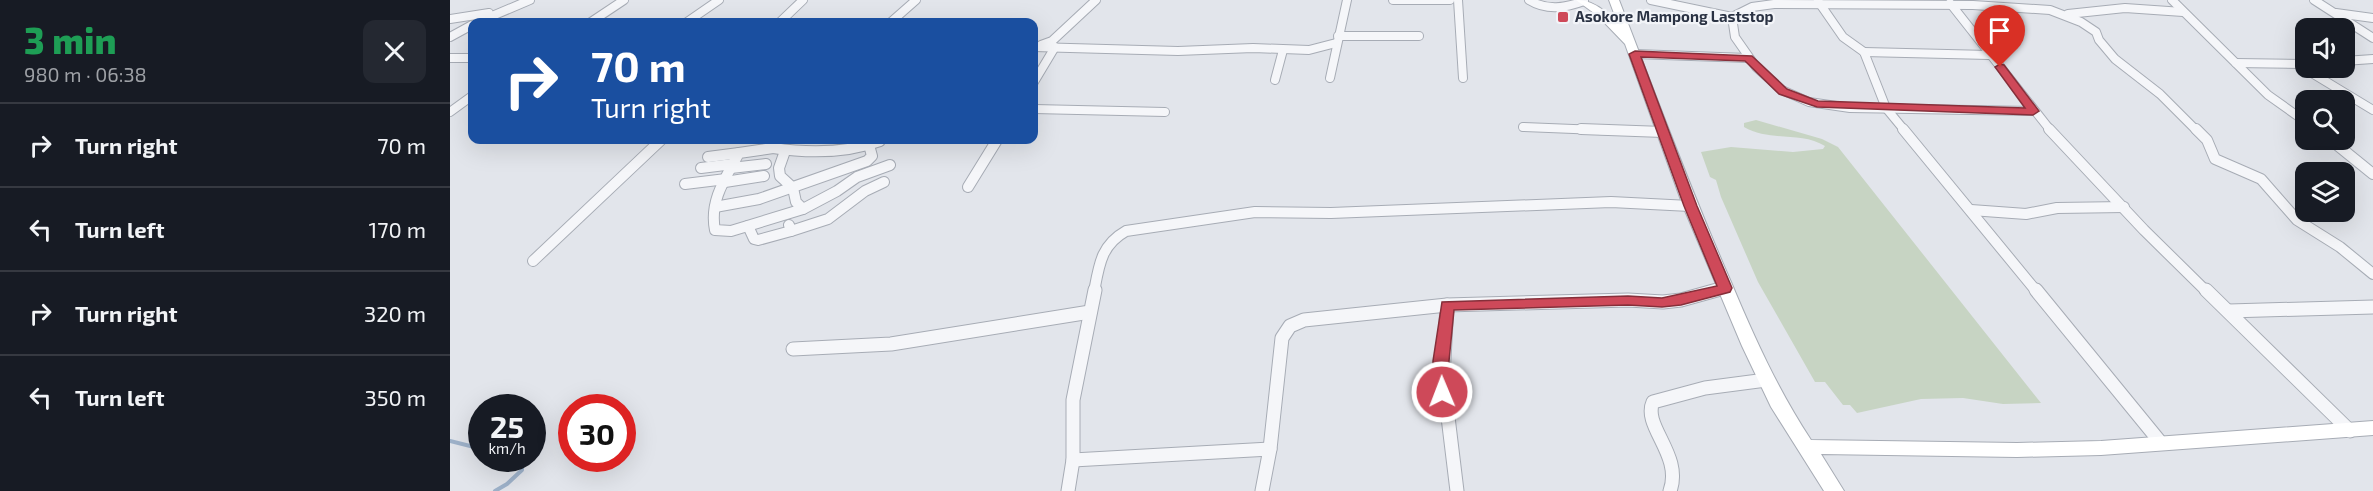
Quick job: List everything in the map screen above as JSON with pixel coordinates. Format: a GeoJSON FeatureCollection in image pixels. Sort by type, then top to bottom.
{"type":"FeatureCollection","features":[{"type":"Feature","properties":{"kind":"street"},"geometry":{"type":"LineString","coordinates":[[487,18],[530,0]]}},
{"type":"Feature","properties":{"kind":"street"},"geometry":{"type":"LineString","coordinates":[[597,18],[624,0]]}},
{"type":"Feature","properties":{"kind":"street"},"geometry":{"type":"LineString","coordinates":[[693,18],[719,0]]}},
{"type":"Feature","properties":{"kind":"street"},"geometry":{"type":"LineString","coordinates":[[784,18],[803,0]]}},
{"type":"Feature","properties":{"kind":"street"},"geometry":{"type":"LineString","coordinates":[[896,18],[916,0]]}},
{"type":"Feature","properties":{"kind":"street"},"geometry":{"type":"LineString","coordinates":[[1038,46],[1052,40],[1096,0]]}},
{"type":"Feature","properties":{"kind":"street"},"geometry":{"type":"LineString","coordinates":[[1330,78],[1347,0]]}},
{"type":"Feature","properties":{"kind":"street"},"geometry":{"type":"LineString","coordinates":[[1393,0],[1450,0]]}},
{"type":"Feature","properties":{"kind":"street"},"geometry":{"type":"LineString","coordinates":[[1458,0],[1463,78]]}},
{"type":"Feature","properties":{"kind":"street"},"geometry":{"type":"LineString","coordinates":[[1529,0],[1541,7],[1559,9],[1584,0],[1602,14],[1632,48],[1748,58]]}},
{"type":"Feature","properties":{"kind":"street"},"geometry":{"type":"LineString","coordinates":[[1614,0],[1690,206],[1766,380],[1792,427],[1834,491]]}},
{"type":"Feature","properties":{"kind":"street"},"geometry":{"type":"LineString","coordinates":[[1651,0],[1732,17],[1752,7],[1820,2],[1950,3],[2042,9],[2059,13],[2081,22],[2096,32],[2099,40],[2115,59],[2160,94],[2207,140],[2215,159],[2261,179],[2297,220],[2340,247],[2373,274]]}},
{"type":"Feature","properties":{"kind":"street"},"geometry":{"type":"LineString","coordinates":[[2172,0],[2268,95],[2295,114]]}},
{"type":"Feature","properties":{"kind":"street"},"geometry":{"type":"LineString","coordinates":[[2314,0],[2373,38]]}},
{"type":"Feature","properties":{"kind":"street"},"geometry":{"type":"LineString","coordinates":[[1820,2],[1843,37],[1864,52],[1886,108],[2161,443]]}},
{"type":"Feature","properties":{"kind":"street"},"geometry":{"type":"LineString","coordinates":[[1950,3],[2033,111],[2124,207],[2350,431]]}},
{"type":"Feature","properties":{"kind":"street"},"geometry":{"type":"LineString","coordinates":[[2059,13],[2082,14],[2125,8],[2183,12]]}},
{"type":"Feature","properties":{"kind":"street"},"geometry":{"type":"LineString","coordinates":[[450,19],[501,12]]}},
{"type":"Feature","properties":{"kind":"street"},"geometry":{"type":"LineString","coordinates":[[2332,12],[2373,18]]}},
{"type":"Feature","properties":{"kind":"street"},"geometry":{"type":"LineString","coordinates":[[1732,17],[1730,26],[1734,37],[1748,58],[1783,92],[1799,99],[1817,104],[1886,108],[2033,111]]}},
{"type":"Feature","properties":{"kind":"street"},"geometry":{"type":"LineString","coordinates":[[450,37],[468,27]]}},
{"type":"Feature","properties":{"kind":"street"},"geometry":{"type":"LineString","coordinates":[[1038,47],[1178,51],[1253,48],[1309,50],[1337,39],[1419,36]]}},
{"type":"Feature","properties":{"kind":"street"},"geometry":{"type":"LineString","coordinates":[[1038,75],[1055,47]]}},
{"type":"Feature","properties":{"kind":"street"},"geometry":{"type":"LineString","coordinates":[[1275,80],[1283,50]]}},
{"type":"Feature","properties":{"kind":"street"},"geometry":{"type":"LineString","coordinates":[[1864,52],[1989,55]]}},
{"type":"Feature","properties":{"kind":"street"},"geometry":{"type":"LineString","coordinates":[[450,58],[468,58]]}},
{"type":"Feature","properties":{"kind":"street"},"geometry":{"type":"LineString","coordinates":[[2355,60],[2373,59]]}},
{"type":"Feature","properties":{"kind":"street"},"geometry":{"type":"LineString","coordinates":[[2236,63],[2295,64]]}},
{"type":"Feature","properties":{"kind":"street"},"geometry":{"type":"LineString","coordinates":[[2323,78],[2373,110]]}},
{"type":"Feature","properties":{"kind":"street"},"geometry":{"type":"LineString","coordinates":[[450,112],[468,99]]}},
{"type":"Feature","properties":{"kind":"street"},"geometry":{"type":"LineString","coordinates":[[1038,109],[1165,112]]}},
{"type":"Feature","properties":{"kind":"street"},"geometry":{"type":"LineString","coordinates":[[1523,127],[1663,132]]}},
{"type":"Feature","properties":{"kind":"street"},"geometry":{"type":"LineString","coordinates":[[533,261],[657,144]]}},
{"type":"Feature","properties":{"kind":"street"},"geometry":{"type":"LineString","coordinates":[[708,157],[739,153],[769,144]]}},
{"type":"Feature","properties":{"kind":"street"},"geometry":{"type":"LineString","coordinates":[[778,144],[785,151],[802,152],[852,144]]}},
{"type":"Feature","properties":{"kind":"street"},"geometry":{"type":"LineString","coordinates":[[739,153],[725,180],[715,207],[713,217],[715,230],[724,231],[748,226],[804,209],[837,191],[870,166],[872,156],[869,145],[782,144]]}},
{"type":"Feature","properties":{"kind":"street"},"geometry":{"type":"LineString","coordinates":[[968,187],[995,144]]}},
{"type":"Feature","properties":{"kind":"street"},"geometry":{"type":"LineString","coordinates":[[2343,150],[2373,174]]}},
{"type":"Feature","properties":{"kind":"street"},"geometry":{"type":"LineString","coordinates":[[785,151],[779,165],[779,177],[783,183],[793,188]]}},
{"type":"Feature","properties":{"kind":"street"},"geometry":{"type":"LineString","coordinates":[[701,168],[766,164]]}},
{"type":"Feature","properties":{"kind":"street"},"geometry":{"type":"LineString","coordinates":[[715,207],[746,202],[870,166],[890,165]]}},
{"type":"Feature","properties":{"kind":"street"},"geometry":{"type":"LineString","coordinates":[[685,184],[764,176]]}},
{"type":"Feature","properties":{"kind":"street"},"geometry":{"type":"LineString","coordinates":[[748,226],[754,239],[764,239],[791,231],[828,219],[861,193],[884,182]]}},
{"type":"Feature","properties":{"kind":"street"},"geometry":{"type":"LineString","coordinates":[[793,188],[796,202],[804,209]]}},
{"type":"Feature","properties":{"kind":"street"},"geometry":{"type":"LineString","coordinates":[[1068,491],[1073,460],[1073,400],[1090,312],[1106,247],[1113,238],[1126,231],[1255,212],[1331,213],[1587,202],[1690,206]]}},
{"type":"Feature","properties":{"kind":"street"},"geometry":{"type":"LineString","coordinates":[[1971,210],[2026,214],[2057,208],[2124,207]]}},
{"type":"Feature","properties":{"kind":"street"},"geometry":{"type":"LineString","coordinates":[[785,215],[791,231]]}},
{"type":"Feature","properties":{"kind":"street"},"geometry":{"type":"LineString","coordinates":[[1262,491],[1270,449],[1282,338],[1290,326],[1304,320],[1447,305],[1628,300],[1662,302],[1681,300],[1725,288]]}},
{"type":"Feature","properties":{"kind":"street"},"geometry":{"type":"LineString","coordinates":[[1447,305],[1441,361],[1442,392],[1457,491]]}},
{"type":"Feature","properties":{"kind":"street"},"geometry":{"type":"LineString","coordinates":[[2229,311],[2373,307]]}},
{"type":"Feature","properties":{"kind":"street"},"geometry":{"type":"LineString","coordinates":[[793,349],[891,344],[1090,312]]}},
{"type":"Feature","properties":{"kind":"street"},"geometry":{"type":"LineString","coordinates":[[1670,491],[1673,486],[1674,468],[1665,442],[1648,413],[1649,405],[1705,388],[1766,380]]}},
{"type":"Feature","properties":{"kind":"street"},"geometry":{"type":"LineString","coordinates":[[1806,447],[2017,450],[2101,448],[2373,428]]}},
{"type":"Feature","properties":{"kind":"street"},"geometry":{"type":"LineString","coordinates":[[1073,460],[1270,449]]}},
{"type":"Feature","properties":{"kind":"green space"},"geometry":{"type":"Polygon","coordinates":[[[1756,120],[1822,139],[1838,147],[2041,403],[2003,404],[1963,398],[1921,399],[1857,413],[1850,405],[1843,405],[1825,382],[1815,382],[1758,282],[1721,197],[1716,180],[1710,177],[1701,152],[1731,147],[1793,152],[1823,149],[1825,146],[1816,141],[1764,134],[1744,127],[1744,123],[1756,120]]]}},
{"type":"Feature","properties":{"kind":"waterway"},"geometry":{"type":"LineString","coordinates":[[450,441],[468,446]]}},
{"type":"Feature","properties":{"kind":"waterway"},"geometry":{"type":"LineString","coordinates":[[495,491],[520,472]]}},
{"type":"Feature","properties":{"kind":"place","name":"Asokore Mampong Laststop"},"geometry":{"type":"Point","coordinates":[1563,17]}},
{"type":"Feature","properties":{"kind":"route"},"geometry":{"type":"LineString","coordinates":[[1442,392],[1441,361],[1447,305],[1593,303],[1628,300],[1662,302],[1681,300],[1725,288],[1690,206],[1635,54],[1748,58],[1783,92],[1817,104],[1851,107],[2033,111],[2000,67]]}}]}
